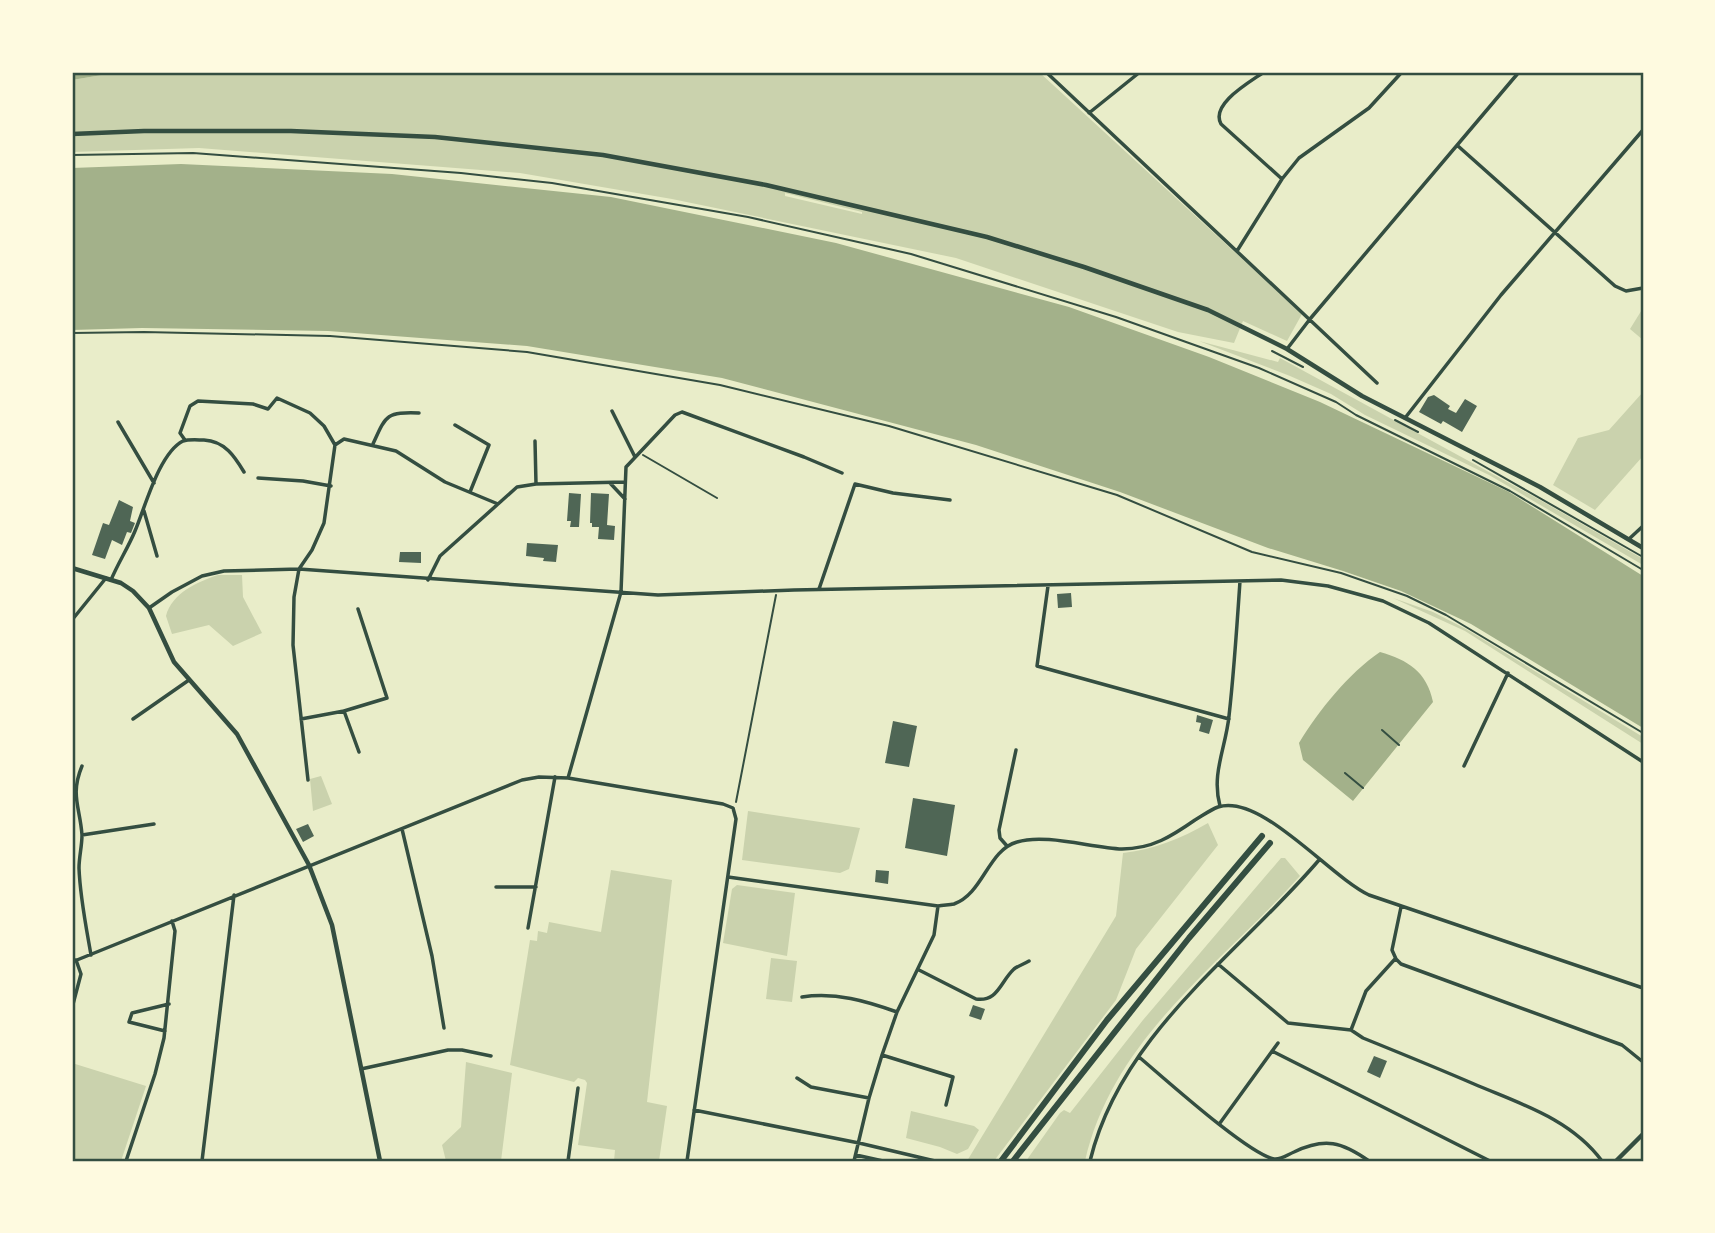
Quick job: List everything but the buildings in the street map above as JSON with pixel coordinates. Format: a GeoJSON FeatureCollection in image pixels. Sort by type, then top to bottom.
{"type":"FeatureCollection","features":[{"type":"Feature","properties":{"kind":"highway"},"geometry":{"type":"LineString","coordinates":[[1001,1161],[1107,1020],[1262,836]]}},
{"type":"Feature","properties":{"kind":"highway"},"geometry":{"type":"LineString","coordinates":[[1013,1161],[1181,947],[1270,843]]}},
{"type":"Feature","properties":{"kind":"street"},"geometry":{"type":"LineString","coordinates":[[1046,72],[1377,383]]}},
{"type":"Feature","properties":{"kind":"street"},"geometry":{"type":"LineString","coordinates":[[1089,113],[1140,72]]}},
{"type":"Feature","properties":{"kind":"street"},"geometry":{"type":"LineString","coordinates":[[1264,72],[1230,97],[1219,109],[1218,118],[1221,124],[1282,179]]}},
{"type":"Feature","properties":{"kind":"street"},"geometry":{"type":"LineString","coordinates":[[1237,251],[1282,179],[1299,158],[1369,108],[1402,72]]}},
{"type":"Feature","properties":{"kind":"street"},"geometry":{"type":"LineString","coordinates":[[1287,349],[1520,72]]}},
{"type":"Feature","properties":{"kind":"street"},"geometry":{"type":"LineString","coordinates":[[72,134],[218,130],[422,137],[603,155],[799,192],[987,237],[1208,310],[1287,349],[1362,396],[1540,488],[1643,548]]}},
{"type":"Feature","properties":{"kind":"street"},"geometry":{"type":"LineString","coordinates":[[1405,418],[1502,295],[1643,130]]}},
{"type":"Feature","properties":{"kind":"street"},"geometry":{"type":"LineString","coordinates":[[1458,146],[1615,286],[1626,291],[1643,288]]}},
{"type":"Feature","properties":{"kind":"street"},"geometry":{"type":"LineString","coordinates":[[185,440],[180,433],[190,406],[198,401],[253,404],[268,409],[277,398],[310,413],[324,426],[335,444],[324,523],[312,550],[299,569],[294,597],[293,645],[307,780]]}},
{"type":"Feature","properties":{"kind":"street"},"geometry":{"type":"LineString","coordinates":[[612,411],[635,457]]}},
{"type":"Feature","properties":{"kind":"street"},"geometry":{"type":"LineString","coordinates":[[568,778],[621,592],[626,467],[675,415],[682,412],[842,473]]}},
{"type":"Feature","properties":{"kind":"street"},"geometry":{"type":"LineString","coordinates":[[373,444],[384,420],[392,413],[419,414]]}},
{"type":"Feature","properties":{"kind":"street"},"geometry":{"type":"LineString","coordinates":[[118,422],[154,482]]}},
{"type":"Feature","properties":{"kind":"street"},"geometry":{"type":"LineString","coordinates":[[455,425],[489,445],[471,492]]}},
{"type":"Feature","properties":{"kind":"street"},"geometry":{"type":"LineString","coordinates":[[335,444],[344,439],[396,451],[444,482],[498,504]]}},
{"type":"Feature","properties":{"kind":"street"},"geometry":{"type":"LineString","coordinates":[[72,620],[108,579],[144,512],[154,482],[168,456],[185,440],[210,440],[222,446],[233,453],[244,472]]}},
{"type":"Feature","properties":{"kind":"street"},"geometry":{"type":"LineString","coordinates":[[535,441],[536,484]]}},
{"type":"Feature","properties":{"kind":"street"},"geometry":{"type":"LineString","coordinates":[[258,478],[331,486]]}},
{"type":"Feature","properties":{"kind":"street"},"geometry":{"type":"LineString","coordinates":[[428,580],[440,556],[517,487],[626,481]]}},
{"type":"Feature","properties":{"kind":"street"},"geometry":{"type":"LineString","coordinates":[[610,483],[625,499]]}},
{"type":"Feature","properties":{"kind":"street"},"geometry":{"type":"LineString","coordinates":[[819,589],[855,484],[893,493],[950,500]]}},
{"type":"Feature","properties":{"kind":"street"},"geometry":{"type":"LineString","coordinates":[[144,512],[156,556]]}},
{"type":"Feature","properties":{"kind":"street"},"geometry":{"type":"LineString","coordinates":[[1629,539],[1643,526]]}},
{"type":"Feature","properties":{"kind":"street"},"geometry":{"type":"LineString","coordinates":[[72,568],[108,579],[133,591],[149,608],[174,662],[237,734],[309,865],[332,925],[380,1161]]}},
{"type":"Feature","properties":{"kind":"street"},"geometry":{"type":"LineString","coordinates":[[149,608],[202,576],[217,572],[299,569],[658,595],[819,589],[1281,580],[1328,586],[1383,601],[1429,624],[1643,762]]}},
{"type":"Feature","properties":{"kind":"street"},"geometry":{"type":"LineString","coordinates":[[1220,806],[1216,791],[1217,770],[1229,719],[1240,581]]}},
{"type":"Feature","properties":{"kind":"street"},"geometry":{"type":"LineString","coordinates":[[1048,586],[1037,666],[1229,719]]}},
{"type":"Feature","properties":{"kind":"street"},"geometry":{"type":"LineString","coordinates":[[301,719],[344,711],[387,698],[358,609]]}},
{"type":"Feature","properties":{"kind":"street"},"geometry":{"type":"LineString","coordinates":[[1464,766],[1507,673]]}},
{"type":"Feature","properties":{"kind":"street"},"geometry":{"type":"LineString","coordinates":[[134,719],[189,680]]}},
{"type":"Feature","properties":{"kind":"street"},"geometry":{"type":"LineString","coordinates":[[344,711],[359,752]]}},
{"type":"Feature","properties":{"kind":"street"},"geometry":{"type":"LineString","coordinates":[[1007,846],[1000,838],[999,830],[1016,750]]}},
{"type":"Feature","properties":{"kind":"street"},"geometry":{"type":"LineString","coordinates":[[82,766],[77,778],[75,802],[82,835],[79,867],[83,913],[91,955]]}},
{"type":"Feature","properties":{"kind":"street"},"geometry":{"type":"LineString","coordinates":[[528,928],[555,777]]}},
{"type":"Feature","properties":{"kind":"street"},"geometry":{"type":"LineString","coordinates":[[72,1008],[82,974],[74,961],[522,780],[568,778],[723,803],[733,808],[736,819],[687,1161]]}},
{"type":"Feature","properties":{"kind":"street"},"geometry":{"type":"LineString","coordinates":[[727,877],[938,906],[954,904],[967,896],[1007,846],[1018,841],[1036,840],[1122,849],[1149,846],[1167,839],[1220,806],[1244,806],[1263,815],[1349,884],[1401,907],[1643,988]]}},
{"type":"Feature","properties":{"kind":"street"},"geometry":{"type":"LineString","coordinates":[[82,835],[154,824]]}},
{"type":"Feature","properties":{"kind":"street"},"geometry":{"type":"LineString","coordinates":[[402,829],[432,956],[444,1028]]}},
{"type":"Feature","properties":{"kind":"street"},"geometry":{"type":"LineString","coordinates":[[1090,1161],[1097,1132],[1119,1088],[1173,1011],[1319,860]]}},
{"type":"Feature","properties":{"kind":"street"},"geometry":{"type":"LineString","coordinates":[[496,887],[537,887]]}},
{"type":"Feature","properties":{"kind":"street"},"geometry":{"type":"LineString","coordinates":[[202,1161],[234,895]]}},
{"type":"Feature","properties":{"kind":"street"},"geometry":{"type":"LineString","coordinates":[[854,1161],[882,1055],[897,1012],[934,935],[938,906]]}},
{"type":"Feature","properties":{"kind":"street"},"geometry":{"type":"LineString","coordinates":[[1401,907],[1392,950],[1395,959],[1401,964],[1622,1045],[1643,1062]]}},
{"type":"Feature","properties":{"kind":"street"},"geometry":{"type":"LineString","coordinates":[[126,1161],[155,1074],[165,1031],[175,930],[172,921]]}},
{"type":"Feature","properties":{"kind":"street"},"geometry":{"type":"LineString","coordinates":[[1351,1030],[1366,990],[1395,959]]}},
{"type":"Feature","properties":{"kind":"street"},"geometry":{"type":"LineString","coordinates":[[919,970],[976,999],[985,1000],[993,996],[1015,968],[1029,961]]}},
{"type":"Feature","properties":{"kind":"street"},"geometry":{"type":"LineString","coordinates":[[1218,964],[1289,1023],[1351,1030],[1363,1038],[1541,1111],[1570,1129],[1591,1147],[1602,1161]]}},
{"type":"Feature","properties":{"kind":"street"},"geometry":{"type":"LineString","coordinates":[[802,996],[821,994],[863,1000],[897,1012]]}},
{"type":"Feature","properties":{"kind":"street"},"geometry":{"type":"LineString","coordinates":[[165,1031],[129,1022],[132,1013],[169,1004]]}},
{"type":"Feature","properties":{"kind":"street"},"geometry":{"type":"LineString","coordinates":[[1220,1124],[1278,1043]]}},
{"type":"Feature","properties":{"kind":"street"},"geometry":{"type":"LineString","coordinates":[[361,1069],[448,1051],[462,1050],[491,1056]]}},
{"type":"Feature","properties":{"kind":"street"},"geometry":{"type":"LineString","coordinates":[[1272,1051],[1490,1161]]}},
{"type":"Feature","properties":{"kind":"street"},"geometry":{"type":"LineString","coordinates":[[882,1055],[953,1077],[946,1105]]}},
{"type":"Feature","properties":{"kind":"street"},"geometry":{"type":"LineString","coordinates":[[1139,1057],[1220,1124],[1268,1157],[1278,1160],[1312,1144],[1328,1142],[1341,1145],[1369,1161]]}},
{"type":"Feature","properties":{"kind":"street"},"geometry":{"type":"LineString","coordinates":[[797,1078],[811,1087],[869,1098]]}},
{"type":"Feature","properties":{"kind":"street"},"geometry":{"type":"LineString","coordinates":[[568,1161],[578,1088]]}},
{"type":"Feature","properties":{"kind":"street"},"geometry":{"type":"LineString","coordinates":[[694,1110],[936,1161]]}},
{"type":"Feature","properties":{"kind":"street"},"geometry":{"type":"LineString","coordinates":[[1616,1161],[1643,1134]]}},
{"type":"Feature","properties":{"kind":"street"},"geometry":{"type":"LineString","coordinates":[[856,1155],[883,1161]]}},
{"type":"Feature","properties":{"kind":"path"},"geometry":{"type":"LineString","coordinates":[[72,155],[193,153],[342,163],[552,183],[748,217],[911,254],[1141,325],[1288,380],[1510,491],[1643,570]]}},
{"type":"Feature","properties":{"kind":"path"},"geometry":{"type":"LineString","coordinates":[[72,333],[330,336],[527,352],[720,385],[889,426],[1117,495],[1252,552],[1341,573],[1407,596],[1446,615],[1643,733]]}},
{"type":"Feature","properties":{"kind":"path"},"geometry":{"type":"LineString","coordinates":[[1272,351],[1304,367]]}},
{"type":"Feature","properties":{"kind":"path"},"geometry":{"type":"LineString","coordinates":[[1388,416],[1424,435]]}},
{"type":"Feature","properties":{"kind":"path"},"geometry":{"type":"LineString","coordinates":[[639,453],[717,498]]}},
{"type":"Feature","properties":{"kind":"path"},"geometry":{"type":"LineString","coordinates":[[1472,459],[1643,557]]}},
{"type":"Feature","properties":{"kind":"path"},"geometry":{"type":"LineString","coordinates":[[733,808],[739,797],[775,607],[775,591]]}},
{"type":"Feature","properties":{"kind":"path"},"geometry":{"type":"LineString","coordinates":[[1382,730],[1399,745]]}},
{"type":"Feature","properties":{"kind":"path"},"geometry":{"type":"LineString","coordinates":[[1345,773],[1363,788]]}},
{"type":"Feature","properties":{"kind":"shaded area"},"geometry":{"type":"Polygon","coordinates":[[[72,72],[120,72],[72,80],[72,72]]]}},
{"type":"Feature","properties":{"kind":"shaded area"},"geometry":{"type":"Polygon","coordinates":[[[120,72],[1039,72],[1302,314],[1287,341],[1243,321],[1234,343],[1178,332],[956,258],[672,199],[520,173],[199,148],[72,152],[72,80],[120,72]],[[785,193],[785,196],[862,212],[785,193]]]}},
{"type":"Feature","properties":{"kind":"shaded area"},"geometry":{"type":"Polygon","coordinates":[[[181,164],[392,174],[611,197],[836,243],[1069,307],[1209,357],[1320,402],[1509,492],[1643,576],[1643,728],[1471,624],[1401,591],[1268,548],[1120,492],[976,445],[722,378],[527,346],[328,331],[142,328],[72,330],[72,168],[181,164]]]}},
{"type":"Feature","properties":{"kind":"shaded area"},"geometry":{"type":"Polygon","coordinates":[[[1643,308],[1643,340],[1630,329],[1643,308]]]}},
{"type":"Feature","properties":{"kind":"shaded area"},"geometry":{"type":"Polygon","coordinates":[[[1199,341],[1278,362],[1280,358],[1533,496],[1643,559],[1643,565],[1489,475],[1365,415],[1331,394],[1199,341]]]}},
{"type":"Feature","properties":{"kind":"shaded area"},"geometry":{"type":"Polygon","coordinates":[[[1643,392],[1643,456],[1595,510],[1553,485],[1578,438],[1609,430],[1643,392]]]}},
{"type":"Feature","properties":{"kind":"shaded area"},"geometry":{"type":"Polygon","coordinates":[[[218,575],[242,575],[243,597],[262,633],[233,646],[209,625],[172,634],[166,616],[174,601],[194,585],[218,575]]]}},
{"type":"Feature","properties":{"kind":"shaded area"},"geometry":{"type":"Polygon","coordinates":[[[1393,598],[1433,612],[1466,629],[1643,737],[1643,744],[1465,631],[1393,598]]]}},
{"type":"Feature","properties":{"kind":"shaded area"},"geometry":{"type":"Polygon","coordinates":[[[1380,652],[1415,669],[1426,683],[1433,702],[1353,801],[1303,760],[1299,743],[1335,693],[1380,652]]]}},
{"type":"Feature","properties":{"kind":"shaded area"},"geometry":{"type":"Polygon","coordinates":[[[321,776],[332,804],[313,811],[310,779],[321,776]]]}},
{"type":"Feature","properties":{"kind":"shaded area"},"geometry":{"type":"Polygon","coordinates":[[[748,811],[860,828],[849,869],[840,873],[742,860],[748,811]]]}},
{"type":"Feature","properties":{"kind":"shaded area"},"geometry":{"type":"Polygon","coordinates":[[[1208,823],[1218,845],[1136,949],[1116,1000],[994,1161],[967,1161],[1116,916],[1123,853],[1167,842],[1208,823]]]}},
{"type":"Feature","properties":{"kind":"shaded area"},"geometry":{"type":"Polygon","coordinates":[[[1281,858],[1285,858],[1300,876],[1204,973],[1144,1040],[1119,1077],[1099,1117],[1085,1161],[1026,1161],[1060,1113],[1064,1110],[1070,1113],[1143,1020],[1281,858]]]}},
{"type":"Feature","properties":{"kind":"shaded area"},"geometry":{"type":"Polygon","coordinates":[[[611,870],[672,880],[647,1102],[667,1106],[659,1161],[614,1161],[615,1150],[578,1145],[587,1083],[585,1080],[578,1078],[574,1082],[510,1065],[530,940],[537,941],[538,931],[547,933],[549,922],[601,932],[611,870]]]}},
{"type":"Feature","properties":{"kind":"shaded area"},"geometry":{"type":"Polygon","coordinates":[[[737,885],[795,893],[787,956],[723,943],[732,889],[737,885]]]}},
{"type":"Feature","properties":{"kind":"shaded area"},"geometry":{"type":"Polygon","coordinates":[[[771,958],[797,961],[792,1002],[766,999],[771,958]]]}},
{"type":"Feature","properties":{"kind":"shaded area"},"geometry":{"type":"Polygon","coordinates":[[[466,1062],[512,1073],[501,1161],[446,1161],[442,1145],[461,1127],[466,1062]]]}},
{"type":"Feature","properties":{"kind":"shaded area"},"geometry":{"type":"Polygon","coordinates":[[[72,1063],[146,1086],[121,1161],[72,1161],[72,1063]]]}},
{"type":"Feature","properties":{"kind":"shaded area"},"geometry":{"type":"Polygon","coordinates":[[[911,1111],[974,1126],[979,1130],[968,1149],[957,1154],[906,1138],[911,1111]]]}}]}
